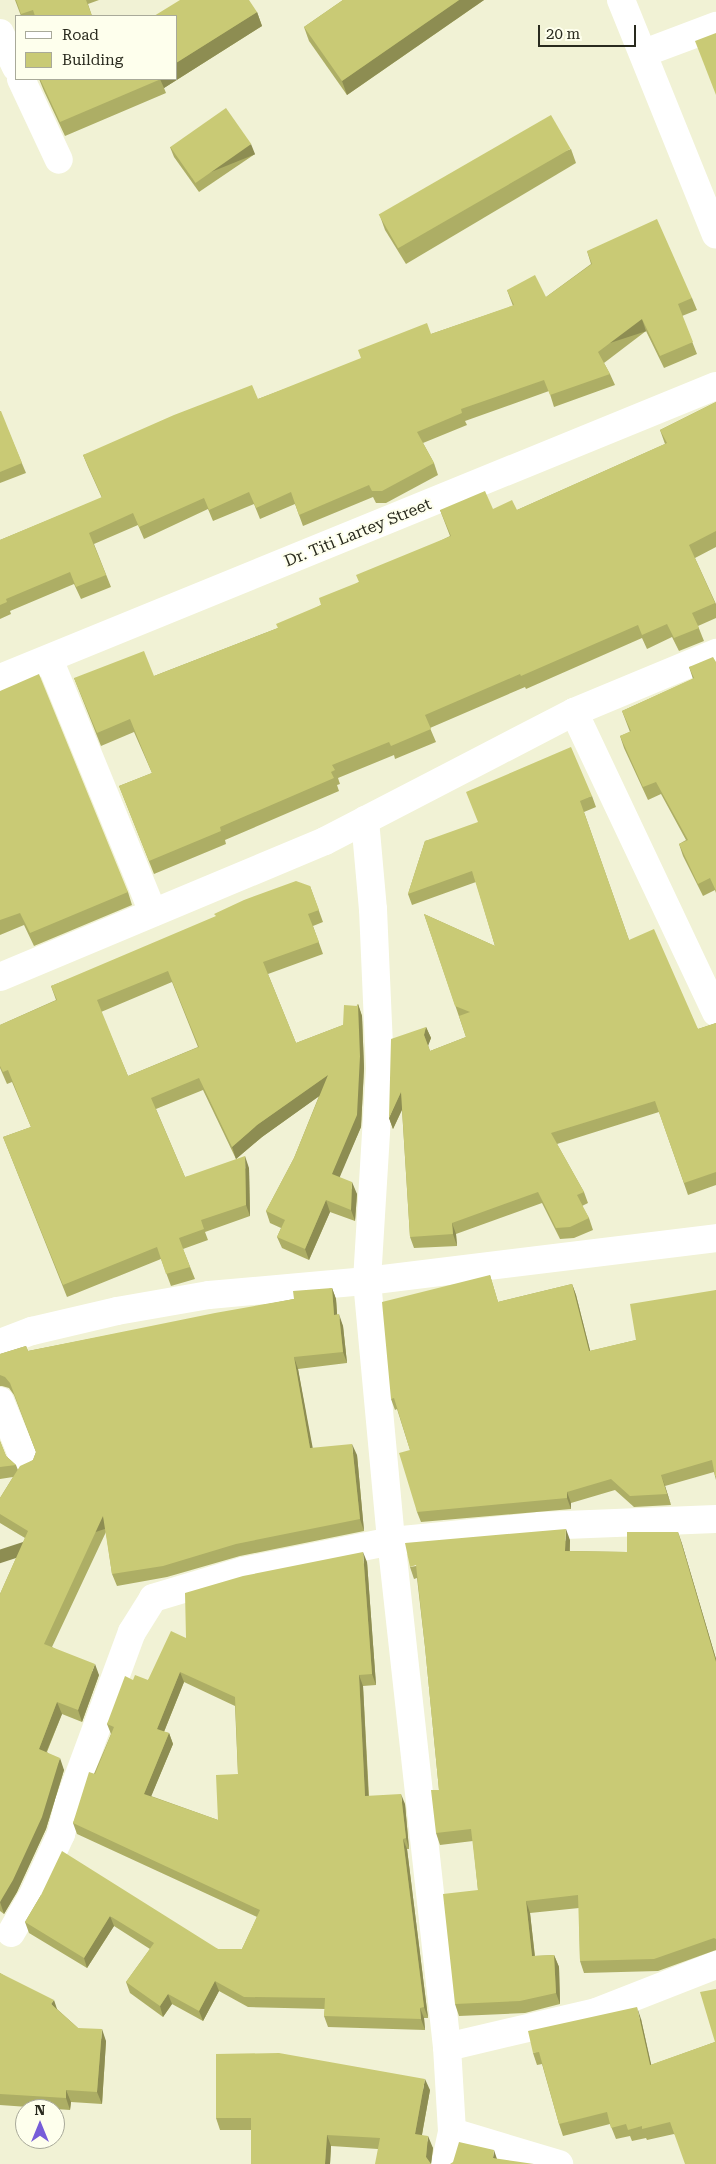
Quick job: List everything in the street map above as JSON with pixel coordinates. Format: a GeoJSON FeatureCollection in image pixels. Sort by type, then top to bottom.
{"type":"FeatureCollection","features":[{"type":"Feature","properties":{"kind":"street"},"geometry":{"type":"LineString","coordinates":[[622,0],[716,235]]}},
{"type":"Feature","properties":{"kind":"street"},"geometry":{"type":"LineString","coordinates":[[644,53],[716,26]]}},
{"type":"Feature","properties":{"kind":"street"},"geometry":{"type":"LineString","coordinates":[[0,34],[15,66]]}},
{"type":"Feature","properties":{"kind":"street"},"geometry":{"type":"LineString","coordinates":[[21,80],[59,160]]}},
{"type":"Feature","properties":{"kind":"street","name":"Dr. Titi Lartey Street"},"geometry":{"type":"LineString","coordinates":[[0,678],[716,386]]}},
{"type":"Feature","properties":{"kind":"street"},"geometry":{"type":"LineString","coordinates":[[0,977],[325,841],[574,712],[716,653]]}},
{"type":"Feature","properties":{"kind":"street"},"geometry":{"type":"LineString","coordinates":[[48,659],[153,913]]}},
{"type":"Feature","properties":{"kind":"street"},"geometry":{"type":"LineString","coordinates":[[574,712],[716,1012]]}},
{"type":"Feature","properties":{"kind":"street"},"geometry":{"type":"LineString","coordinates":[[365,820],[373,909],[380,1068],[367,1280],[392,1541],[448,2047],[452,2132],[445,2164]]}},
{"type":"Feature","properties":{"kind":"street"},"geometry":{"type":"LineString","coordinates":[[0,1343],[32,1331],[136,1307],[209,1295],[367,1280],[716,1238]]}},
{"type":"Feature","properties":{"kind":"street"},"geometry":{"type":"LineString","coordinates":[[0,1401],[25,1462]]}},
{"type":"Feature","properties":{"kind":"street"},"geometry":{"type":"LineString","coordinates":[[11,1933],[31,1899],[61,1834],[69,1802],[132,1632],[153,1598],[243,1570],[392,1541],[540,1526],[716,1518]]}},
{"type":"Feature","properties":{"kind":"street"},"geometry":{"type":"LineString","coordinates":[[448,2047],[596,2012],[716,1965]]}},
{"type":"Feature","properties":{"kind":"street"},"geometry":{"type":"LineString","coordinates":[[452,2132],[560,2164]]}},
{"type":"Feature","properties":{"kind":"building"},"geometry":{"type":"Polygon","coordinates":[[[16,0],[86,0],[92,15],[35,15],[33,10],[21,14],[16,0]]]}},
{"type":"Feature","properties":{"kind":"building"},"geometry":{"type":"Polygon","coordinates":[[[180,0],[249,0],[257,12],[178,62],[178,15],[156,15],[180,0]]]}},
{"type":"Feature","properties":{"kind":"building"},"geometry":{"type":"Polygon","coordinates":[[[343,0],[459,0],[342,81],[304,27],[343,0]]]}},
{"type":"Feature","properties":{"kind":"building"},"geometry":{"type":"Polygon","coordinates":[[[716,33],[716,95],[695,41],[716,33]]]}},
{"type":"Feature","properties":{"kind":"building"},"geometry":{"type":"Polygon","coordinates":[[[40,80],[159,80],[60,122],[40,80]]]}},
{"type":"Feature","properties":{"kind":"building"},"geometry":{"type":"Polygon","coordinates":[[[226,108],[251,144],[196,183],[170,147],[226,108]]]}},
{"type":"Feature","properties":{"kind":"building"},"geometry":{"type":"Polygon","coordinates":[[[551,115],[570,149],[398,248],[379,215],[551,115]]]}},
{"type":"Feature","properties":{"kind":"building"},"geometry":{"type":"Polygon","coordinates":[[[657,219],[692,298],[678,304],[693,342],[660,356],[642,319],[598,352],[610,374],[550,395],[544,380],[461,409],[462,413],[417,432],[434,463],[382,491],[372,491],[369,485],[299,515],[291,492],[256,508],[249,492],[209,510],[204,498],[139,527],[133,513],[89,533],[106,575],[76,587],[70,572],[6,599],[7,602],[0,605],[0,540],[102,497],[83,455],[174,415],[252,385],[258,399],[361,358],[358,350],[427,323],[431,334],[514,305],[507,290],[535,275],[546,297],[592,264],[587,251],[657,219]]]}},
{"type":"Feature","properties":{"kind":"building"},"geometry":{"type":"Polygon","coordinates":[[[716,402],[716,531],[689,545],[715,603],[692,613],[699,628],[674,638],[667,624],[642,635],[638,625],[521,676],[520,674],[425,715],[431,729],[391,746],[389,742],[332,765],[335,770],[331,772],[334,778],[220,827],[221,831],[149,861],[119,786],[152,773],[130,719],[97,733],[74,678],[144,651],[154,676],[278,628],[276,624],[321,605],[319,598],[359,582],[356,575],[451,536],[440,510],[485,491],[493,509],[512,500],[517,510],[667,443],[660,430],[716,402]]]}},
{"type":"Feature","properties":{"kind":"building"},"geometry":{"type":"Polygon","coordinates":[[[0,411],[22,463],[0,472],[0,411]]]}},
{"type":"Feature","properties":{"kind":"building"},"geometry":{"type":"Polygon","coordinates":[[[713,657],[716,662],[716,891],[710,878],[698,884],[679,844],[688,840],[656,782],[643,787],[620,736],[631,731],[622,711],[694,678],[689,667],[713,657]]]}},
{"type":"Feature","properties":{"kind":"building"},"geometry":{"type":"Polygon","coordinates":[[[39,674],[128,892],[30,933],[20,913],[0,920],[0,691],[39,674]]]}},
{"type":"Feature","properties":{"kind":"building"},"geometry":{"type":"Polygon","coordinates":[[[571,747],[592,796],[580,801],[629,940],[654,929],[698,1029],[716,1023],[716,1172],[684,1183],[655,1101],[551,1133],[584,1192],[577,1195],[589,1218],[570,1227],[556,1228],[538,1192],[452,1223],[453,1234],[410,1237],[401,1092],[389,1118],[391,1039],[426,1027],[424,1035],[430,1051],[466,1037],[459,1016],[470,1012],[455,1006],[424,914],[495,946],[472,871],[408,894],[425,841],[478,822],[466,792],[571,747]]]}},
{"type":"Feature","properties":{"kind":"building"},"geometry":{"type":"Polygon","coordinates":[[[296,881],[310,886],[319,910],[308,914],[319,942],[263,962],[296,1043],[343,1025],[344,1005],[357,1006],[358,1004],[360,1056],[357,1115],[332,1174],[352,1182],[351,1210],[326,1200],[305,1249],[277,1237],[285,1220],[266,1211],[294,1158],[328,1075],[257,1125],[232,1147],[199,1078],[151,1098],[185,1177],[245,1156],[246,1205],[201,1220],[204,1229],[179,1238],[190,1267],[166,1274],[157,1247],[63,1285],[3,1137],[31,1127],[8,1070],[3,1072],[0,1066],[0,1025],[57,1000],[51,986],[216,916],[214,914],[244,900],[296,881]],[[168,971],[97,1000],[128,1076],[199,1047],[168,971]]]}},
{"type":"Feature","properties":{"kind":"building"},"geometry":{"type":"Polygon","coordinates":[[[490,1275],[498,1302],[572,1284],[589,1351],[636,1340],[630,1304],[716,1290],[716,1476],[712,1460],[661,1475],[667,1494],[630,1496],[611,1479],[567,1492],[567,1498],[417,1512],[399,1453],[410,1450],[394,1398],[391,1399],[382,1302],[490,1275]]]}},
{"type":"Feature","properties":{"kind":"building"},"geometry":{"type":"Polygon","coordinates":[[[332,1288],[334,1315],[339,1314],[343,1352],[294,1357],[310,1448],[352,1444],[360,1519],[236,1544],[163,1566],[112,1574],[103,1516],[44,1644],[95,1664],[78,1710],[57,1702],[39,1749],[60,1758],[42,1817],[13,1880],[0,1902],[0,1594],[28,1531],[0,1514],[0,1498],[20,1466],[33,1460],[36,1452],[10,1383],[5,1377],[0,1375],[0,1354],[26,1346],[28,1351],[294,1299],[293,1291],[332,1288]]]}},
{"type":"Feature","properties":{"kind":"building"},"geometry":{"type":"Polygon","coordinates":[[[0,1441],[6,1456],[16,1465],[0,1467],[0,1441]]]}},
{"type":"Feature","properties":{"kind":"building"},"geometry":{"type":"Polygon","coordinates":[[[566,1529],[565,1551],[627,1552],[627,1532],[678,1532],[716,1662],[716,1939],[714,1938],[654,1959],[580,1961],[578,1895],[526,1901],[532,1956],[554,1955],[556,1993],[520,2001],[455,2004],[443,1894],[478,1890],[471,1829],[436,1833],[431,1790],[439,1790],[425,1647],[416,1565],[410,1567],[405,1543],[566,1529]]]}},
{"type":"Feature","properties":{"kind":"building"},"geometry":{"type":"Polygon","coordinates":[[[363,1552],[372,1674],[359,1675],[365,1796],[401,1794],[406,1838],[403,1839],[424,2007],[420,2008],[421,2019],[324,2016],[325,1998],[244,1997],[215,1981],[199,2011],[168,1994],[160,2006],[126,1982],[154,1943],[110,1916],[84,1958],[25,1922],[41,1895],[62,1851],[218,1949],[242,1949],[260,1910],[73,1823],[89,1772],[95,1774],[114,1727],[107,1724],[125,1676],[133,1680],[135,1675],[148,1680],[171,1631],[186,1638],[185,1593],[243,1576],[363,1552]],[[180,1672],[157,1729],[169,1733],[144,1794],[218,1820],[216,1775],[238,1774],[235,1697],[180,1672]]]}},
{"type":"Feature","properties":{"kind":"building"},"geometry":{"type":"Polygon","coordinates":[[[0,1973],[54,2000],[51,2004],[78,2028],[102,2029],[97,2092],[66,2090],[66,2098],[0,2094],[0,1973]]]}},
{"type":"Feature","properties":{"kind":"building"},"geometry":{"type":"Polygon","coordinates":[[[716,1989],[716,2164],[685,2164],[670,2122],[642,2129],[642,2126],[628,2130],[626,2124],[611,2128],[607,2112],[559,2124],[539,2052],[533,2053],[528,2031],[637,2007],[650,2065],[715,2042],[700,1992],[716,1989]]]}},
{"type":"Feature","properties":{"kind":"building"},"geometry":{"type":"Polygon","coordinates":[[[279,2053],[425,2079],[415,2134],[428,2136],[426,2157],[431,2164],[375,2164],[380,2138],[327,2135],[325,2164],[251,2164],[251,2118],[216,2118],[216,2054],[279,2053]]]}},
{"type":"Feature","properties":{"kind":"building"},"geometry":{"type":"Polygon","coordinates":[[[459,2142],[494,2150],[493,2158],[534,2164],[450,2164],[453,2162],[459,2142]]]}}]}
